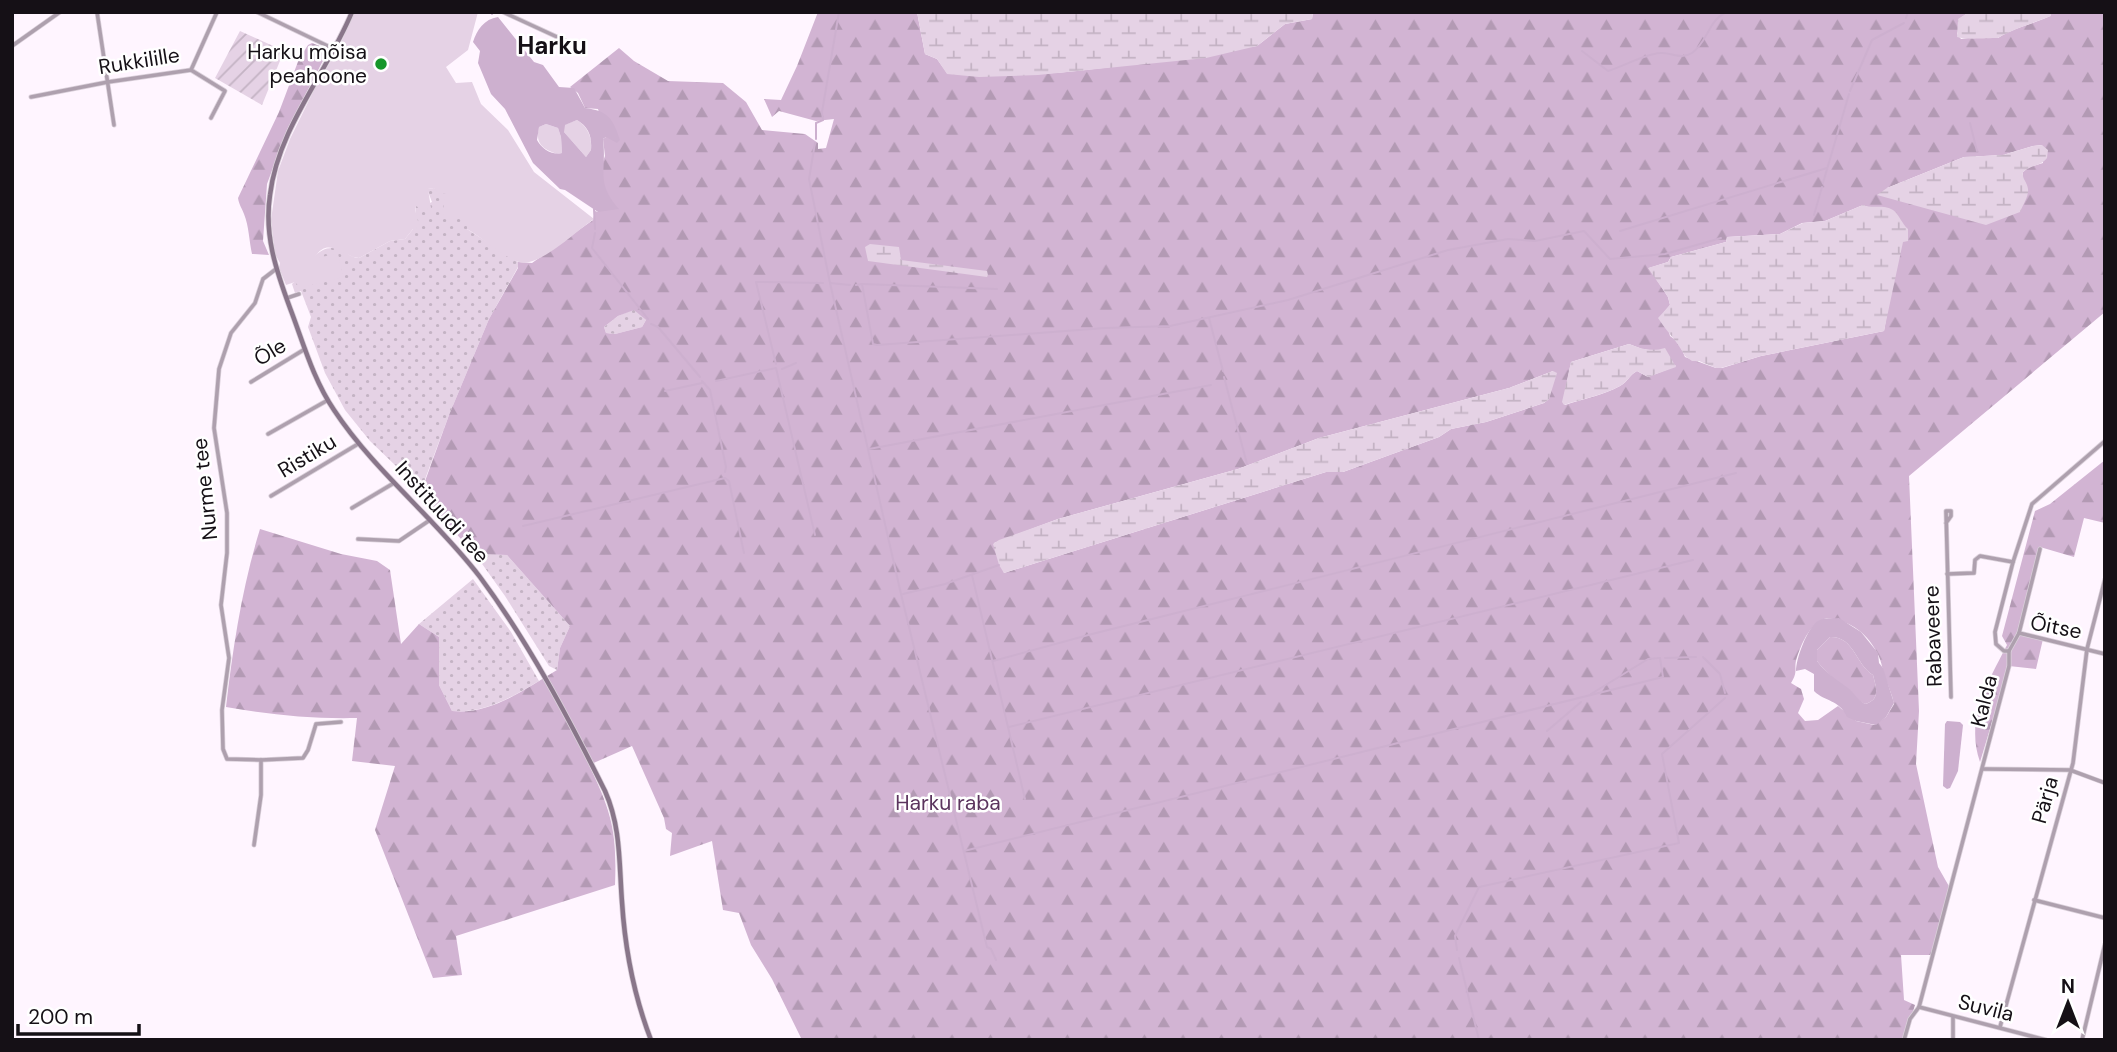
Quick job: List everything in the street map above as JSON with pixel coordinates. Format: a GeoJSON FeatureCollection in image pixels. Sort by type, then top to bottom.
{"type":"FeatureCollection","features":[{"type":"Feature","properties":{"kind":"street"},"geometry":{"type":"LineString","coordinates":[[12,46],[60,12]]}},
{"type":"Feature","properties":{"kind":"street"},"geometry":{"type":"LineString","coordinates":[[97,12],[114,125]]}},
{"type":"Feature","properties":{"kind":"street","name":"Rukkilille"},"geometry":{"type":"LineString","coordinates":[[31,97],[191,70],[217,12]]}},
{"type":"Feature","properties":{"kind":"street"},"geometry":{"type":"LineString","coordinates":[[257,12],[334,49]]}},
{"type":"Feature","properties":{"kind":"street","name":"Instituudi tee"},"geometry":{"type":"LineString","coordinates":[[352,12],[290,131],[275,172],[268,220],[276,269],[328,400],[358,444],[480,578],[539,667],[593,766],[613,808],[618,835],[629,964],[651,1040]]}},
{"type":"Feature","properties":{"kind":"street"},"geometry":{"type":"LineString","coordinates":[[502,12],[568,41]]}},
{"type":"Feature","properties":{"kind":"street"},"geometry":{"type":"LineString","coordinates":[[191,70],[225,91],[211,118]]}},
{"type":"Feature","properties":{"kind":"street","name":"Nurme tee"},"geometry":{"type":"LineString","coordinates":[[261,760],[227,759],[223,749],[223,701],[229,658],[221,605],[227,553],[227,513],[214,428],[218,379],[231,333],[255,303],[263,279],[276,269]]}},
{"type":"Feature","properties":{"kind":"street"},"geometry":{"type":"LineString","coordinates":[[286,298],[299,294]]}},
{"type":"Feature","properties":{"kind":"street","name":"Õle"},"geometry":{"type":"LineString","coordinates":[[251,382],[306,349]]}},
{"type":"Feature","properties":{"kind":"street"},"geometry":{"type":"LineString","coordinates":[[268,434],[328,400]]}},
{"type":"Feature","properties":{"kind":"street","name":"Kalda"},"geometry":{"type":"LineString","coordinates":[[1904,1040],[1910,1019],[1919,1007],[2011,657],[2009,651],[2000,648],[1995,639],[1999,613],[2032,504],[2105,441]]}},
{"type":"Feature","properties":{"kind":"street","name":"Ristiku"},"geometry":{"type":"LineString","coordinates":[[271,496],[358,444]]}},
{"type":"Feature","properties":{"kind":"street"},"geometry":{"type":"LineString","coordinates":[[352,508],[394,482]]}},
{"type":"Feature","properties":{"kind":"street"},"geometry":{"type":"LineString","coordinates":[[358,539],[399,541],[430,520]]}},
{"type":"Feature","properties":{"kind":"street","name":"Rabaveere"},"geometry":{"type":"LineString","coordinates":[[1946,523],[1951,697]]}},
{"type":"Feature","properties":{"kind":"street"},"geometry":{"type":"LineString","coordinates":[[2019,632],[2040,549]]}},
{"type":"Feature","properties":{"kind":"street","name":"Rabaveere"},"geometry":{"type":"LineString","coordinates":[[1947,574],[1974,573],[1975,560],[1980,556],[2013,562]]}},
{"type":"Feature","properties":{"kind":"street","name":"Pärja"},"geometry":{"type":"LineString","coordinates":[[2000,1027],[2073,763],[2087,649],[2105,579]]}},
{"type":"Feature","properties":{"kind":"street","name":"Õitse"},"geometry":{"type":"LineString","coordinates":[[2009,651],[2019,632],[2105,654]]}},
{"type":"Feature","properties":{"kind":"street"},"geometry":{"type":"LineString","coordinates":[[254,845],[261,794],[261,760],[303,758],[316,724],[341,722]]}},
{"type":"Feature","properties":{"kind":"street"},"geometry":{"type":"LineString","coordinates":[[1983,769],[2070,770],[2105,783]]}},
{"type":"Feature","properties":{"kind":"street"},"geometry":{"type":"LineString","coordinates":[[2034,900],[2105,918]]}},
{"type":"Feature","properties":{"kind":"street"},"geometry":{"type":"LineString","coordinates":[[2082,1040],[2105,943]]}},
{"type":"Feature","properties":{"kind":"street","name":"Suvila"},"geometry":{"type":"LineString","coordinates":[[1919,1007],[2046,1040]]}},
{"type":"Feature","properties":{"kind":"street"},"geometry":{"type":"LineString","coordinates":[[1953,1017],[1953,1040]]}},
{"type":"Feature","properties":{"kind":"green space"},"geometry":{"type":"Polygon","coordinates":[[[355,12],[478,12],[468,50],[446,67],[456,83],[472,82],[481,104],[508,130],[534,172],[594,219],[537,260],[519,262],[467,229],[467,217],[448,217],[442,214],[446,194],[438,193],[434,188],[428,189],[431,208],[424,210],[416,206],[415,212],[420,227],[413,229],[405,239],[390,241],[359,258],[330,247],[324,248],[314,259],[338,253],[343,277],[300,288],[295,282],[286,285],[275,254],[271,220],[278,171],[290,139],[316,86],[334,56],[342,50],[338,49],[355,12]]]}},
{"type":"Feature","properties":{"kind":"green space","name":"Harku raba"},"geometry":{"type":"Polygon","coordinates":[[[818,12],[917,12],[925,54],[937,59],[947,73],[1024,75],[1102,68],[1257,46],[1285,24],[1312,19],[1313,12],[1969,12],[1958,20],[1957,34],[1961,39],[1983,36],[1998,38],[2050,16],[2051,12],[2105,12],[2105,312],[1909,476],[1919,711],[1916,764],[1938,867],[1950,888],[1931,955],[1901,955],[1904,1000],[1915,1005],[1904,1040],[802,1040],[772,979],[751,945],[739,913],[723,910],[712,841],[670,856],[672,833],[666,829],[664,818],[632,746],[589,765],[608,810],[614,836],[615,885],[456,936],[462,975],[433,978],[375,830],[395,766],[352,761],[357,718],[291,716],[226,707],[239,617],[260,529],[341,554],[377,561],[390,570],[401,644],[419,624],[439,637],[439,685],[452,711],[494,705],[557,670],[560,648],[570,626],[507,555],[475,554],[420,495],[449,415],[489,319],[518,268],[518,262],[532,263],[593,220],[605,193],[601,167],[605,156],[603,139],[606,137],[598,109],[585,108],[578,93],[570,87],[619,48],[634,61],[668,81],[723,83],[746,102],[762,130],[805,134],[818,143],[818,149],[826,148],[834,119],[816,121],[779,111],[772,117],[764,99],[781,100],[818,12]],[[2042,145],[2003,155],[1964,157],[1887,188],[2026,184],[2023,172],[2043,163],[2042,145]],[[1863,205],[1825,221],[1802,223],[1780,234],[1727,237],[1726,242],[1671,257],[1668,262],[1649,268],[1668,297],[1670,305],[1664,312],[1670,336],[1679,343],[1685,357],[1722,368],[1761,356],[1884,331],[1902,224],[1896,216],[1887,209],[1863,205]],[[634,310],[618,316],[604,327],[606,333],[615,334],[642,327],[646,320],[634,310]],[[1629,344],[1571,362],[1563,402],[1565,405],[1613,389],[1637,371],[1648,377],[1676,366],[1657,351],[1629,344]],[[1553,371],[1509,388],[1319,438],[1238,469],[1058,519],[994,543],[1004,573],[1326,472],[1343,472],[1439,437],[1451,429],[1486,422],[1544,403],[1549,399],[1553,371]],[[1827,618],[1816,624],[1802,645],[1791,683],[1801,689],[1804,699],[1798,713],[1805,721],[1818,720],[1838,706],[1856,721],[1874,725],[1886,717],[1894,704],[1878,654],[1867,638],[1849,624],[1827,618]]]}},
{"type":"Feature","properties":{"kind":"green space"},"geometry":{"type":"Polygon","coordinates":[[[917,12],[1313,12],[1312,19],[1285,24],[1257,46],[1206,58],[1038,75],[979,77],[947,74],[937,59],[925,54],[917,12]]]}},
{"type":"Feature","properties":{"kind":"green space"},"geometry":{"type":"Polygon","coordinates":[[[1969,12],[2051,12],[2051,16],[1998,38],[1957,37],[1958,19],[1969,12]]]}},
{"type":"Feature","properties":{"kind":"green space"},"geometry":{"type":"Polygon","coordinates":[[[240,31],[284,51],[262,105],[215,78],[240,31]]]}},
{"type":"Feature","properties":{"kind":"green space"},"geometry":{"type":"Polygon","coordinates":[[[312,43],[327,49],[327,53],[287,130],[267,184],[263,241],[269,255],[252,254],[247,223],[238,198],[279,112],[299,59],[312,43]]]}},
{"type":"Feature","properties":{"kind":"green space"},"geometry":{"type":"Polygon","coordinates":[[[577,120],[587,129],[591,141],[591,150],[586,157],[564,132],[564,125],[577,120]]]}},
{"type":"Feature","properties":{"kind":"green space"},"geometry":{"type":"Polygon","coordinates":[[[546,124],[558,128],[562,153],[557,154],[541,145],[539,127],[546,124]]]}},
{"type":"Feature","properties":{"kind":"green space"},"geometry":{"type":"Polygon","coordinates":[[[2042,145],[2048,150],[2047,158],[2023,172],[2028,192],[2020,212],[1986,225],[1877,195],[1887,188],[1964,157],[2003,155],[2042,145]]]}},
{"type":"Feature","properties":{"kind":"green space"},"geometry":{"type":"Polygon","coordinates":[[[434,188],[446,193],[448,217],[467,217],[467,229],[518,262],[518,267],[489,319],[421,490],[370,441],[345,410],[325,373],[308,327],[311,317],[301,291],[295,293],[292,284],[315,256],[326,249],[337,248],[359,258],[390,241],[405,239],[413,229],[416,206],[422,207],[432,202],[427,189],[434,188]]]}},
{"type":"Feature","properties":{"kind":"green space"},"geometry":{"type":"Polygon","coordinates":[[[1863,205],[1893,210],[1908,229],[1908,241],[1903,242],[1884,331],[1716,368],[1692,361],[1685,356],[1658,318],[1670,305],[1668,297],[1648,268],[1668,262],[1671,257],[1726,242],[1727,237],[1780,234],[1803,223],[1825,221],[1863,205]]]}},
{"type":"Feature","properties":{"kind":"green space"},"geometry":{"type":"Polygon","coordinates":[[[870,244],[899,247],[901,260],[987,271],[988,275],[987,277],[868,261],[865,247],[870,244]]]}},
{"type":"Feature","properties":{"kind":"green space"},"geometry":{"type":"Polygon","coordinates":[[[634,309],[646,320],[642,327],[615,334],[606,333],[604,327],[618,316],[634,309]]]}},
{"type":"Feature","properties":{"kind":"green space"},"geometry":{"type":"Polygon","coordinates":[[[1629,344],[1656,350],[1665,348],[1676,367],[1648,377],[1637,371],[1613,389],[1564,405],[1562,402],[1571,362],[1629,344]]]}},
{"type":"Feature","properties":{"kind":"green space"},"geometry":{"type":"Polygon","coordinates":[[[1553,371],[1557,373],[1549,399],[1544,403],[1486,422],[1451,429],[1439,437],[1343,472],[1326,472],[1004,573],[999,565],[993,544],[1058,519],[1238,469],[1319,438],[1509,388],[1553,371]]]}},
{"type":"Feature","properties":{"kind":"green space"},"geometry":{"type":"Polygon","coordinates":[[[2105,460],[2105,523],[2084,518],[2074,557],[2040,547],[2017,633],[2043,639],[2036,669],[2009,666],[1980,762],[1975,731],[1977,716],[1986,687],[2007,645],[2002,636],[2035,511],[2050,504],[2105,460]]]}},
{"type":"Feature","properties":{"kind":"green space"},"geometry":{"type":"Polygon","coordinates":[[[475,554],[507,555],[570,626],[560,648],[557,670],[549,666],[475,554]]]}},
{"type":"Feature","properties":{"kind":"green space"},"geometry":{"type":"Polygon","coordinates":[[[473,579],[511,632],[539,681],[486,707],[452,711],[439,685],[439,637],[419,624],[473,579]]]}},
{"type":"Feature","properties":{"kind":"green space"},"geometry":{"type":"Polygon","coordinates":[[[1830,637],[1838,638],[1850,646],[1873,675],[1876,692],[1870,702],[1865,704],[1854,696],[1817,661],[1817,650],[1830,637]]]}},
{"type":"Feature","properties":{"kind":"shaded area"},"geometry":{"type":"Polygon","coordinates":[[[498,17],[534,62],[543,65],[559,87],[574,88],[585,108],[600,111],[612,121],[620,140],[617,143],[606,137],[603,139],[604,183],[619,209],[598,212],[560,189],[533,163],[505,109],[491,94],[478,63],[480,51],[473,42],[482,26],[498,17]],[[577,120],[565,125],[564,132],[586,157],[591,150],[590,137],[587,129],[577,120]],[[546,124],[539,127],[537,140],[547,151],[562,153],[558,128],[546,124]]]}},
{"type":"Feature","properties":{"kind":"shaded area"},"geometry":{"type":"Polygon","coordinates":[[[1839,618],[1861,632],[1878,653],[1894,703],[1886,717],[1876,725],[1847,717],[1840,707],[1814,691],[1814,674],[1805,669],[1796,671],[1803,644],[1814,625],[1823,619],[1839,618]],[[1830,637],[1817,650],[1817,661],[1865,704],[1870,702],[1876,692],[1873,675],[1862,665],[1850,646],[1838,638],[1830,637]]]}},
{"type":"Feature","properties":{"kind":"shaded area"},"geometry":{"type":"Polygon","coordinates":[[[1947,721],[1960,722],[1963,725],[1958,771],[1947,789],[1943,786],[1947,721]]]}},
{"type":"Feature","properties":{"kind":"waterway"},"geometry":{"type":"LineString","coordinates":[[816,139],[816,123],[823,120],[822,112],[839,12]]}},
{"type":"Feature","properties":{"kind":"waterway"},"geometry":{"type":"LineString","coordinates":[[1582,51],[1608,71],[1654,54],[1688,55],[1702,43],[1716,20],[1727,12]]}},
{"type":"Feature","properties":{"kind":"waterway"},"geometry":{"type":"LineString","coordinates":[[1906,18],[1908,12]]}},
{"type":"Feature","properties":{"kind":"waterway"},"geometry":{"type":"LineString","coordinates":[[1850,91],[1872,40],[1904,23]]}},
{"type":"Feature","properties":{"kind":"waterway"},"geometry":{"type":"LineString","coordinates":[[1823,183],[1849,94]]}},
{"type":"Feature","properties":{"kind":"waterway"},"geometry":{"type":"LineString","coordinates":[[1970,123],[1977,151]]}},
{"type":"Feature","properties":{"kind":"waterway"},"geometry":{"type":"LineString","coordinates":[[815,143],[809,179],[830,283],[901,594],[987,947],[991,949],[996,960]]}},
{"type":"Feature","properties":{"kind":"waterway"},"geometry":{"type":"LineString","coordinates":[[1620,231],[1827,168]]}},
{"type":"Feature","properties":{"kind":"waterway"},"geometry":{"type":"LineString","coordinates":[[1814,215],[1822,187]]}},
{"type":"Feature","properties":{"kind":"waterway"},"geometry":{"type":"LineString","coordinates":[[594,209],[595,229]]}},
{"type":"Feature","properties":{"kind":"waterway"},"geometry":{"type":"LineString","coordinates":[[856,285],[862,284],[873,344],[877,345],[1105,328],[1170,326],[1288,300],[1448,250],[1508,239],[1535,241],[1584,231],[1610,259],[1665,254],[1721,238]]}},
{"type":"Feature","properties":{"kind":"waterway"},"geometry":{"type":"LineString","coordinates":[[595,233],[592,248],[648,319]]}},
{"type":"Feature","properties":{"kind":"waterway"},"geometry":{"type":"LineString","coordinates":[[776,364],[756,282],[823,283]]}},
{"type":"Feature","properties":{"kind":"waterway"},"geometry":{"type":"LineString","coordinates":[[830,283],[850,285]]}},
{"type":"Feature","properties":{"kind":"waterway"},"geometry":{"type":"LineString","coordinates":[[862,284],[997,289]]}},
{"type":"Feature","properties":{"kind":"waterway"},"geometry":{"type":"LineString","coordinates":[[1209,318],[1223,371]]}},
{"type":"Feature","properties":{"kind":"waterway"},"geometry":{"type":"LineString","coordinates":[[651,324],[658,327],[700,377]]}},
{"type":"Feature","properties":{"kind":"waterway"},"geometry":{"type":"LineString","coordinates":[[782,369],[796,363]]}},
{"type":"Feature","properties":{"kind":"waterway"},"geometry":{"type":"LineString","coordinates":[[716,381],[776,368],[815,535]]}},
{"type":"Feature","properties":{"kind":"waterway"},"geometry":{"type":"LineString","coordinates":[[1224,377],[1247,464]]}},
{"type":"Feature","properties":{"kind":"waterway"},"geometry":{"type":"LineString","coordinates":[[702,381],[710,390],[725,472]]}},
{"type":"Feature","properties":{"kind":"waterway"},"geometry":{"type":"LineString","coordinates":[[665,391],[702,383]]}},
{"type":"Feature","properties":{"kind":"waterway"},"geometry":{"type":"LineString","coordinates":[[869,449],[1211,385]]}},
{"type":"Feature","properties":{"kind":"waterway"},"geometry":{"type":"LineString","coordinates":[[993,661],[1736,473]]}},
{"type":"Feature","properties":{"kind":"waterway"},"geometry":{"type":"LineString","coordinates":[[523,526],[725,478],[729,481],[744,553]]}},
{"type":"Feature","properties":{"kind":"waterway"},"geometry":{"type":"LineString","coordinates":[[1009,727],[1693,560]]}},
{"type":"Feature","properties":{"kind":"waterway"},"geometry":{"type":"LineString","coordinates":[[903,594],[945,584],[999,565]]}},
{"type":"Feature","properties":{"kind":"waterway"},"geometry":{"type":"LineString","coordinates":[[972,575],[1025,799]]}},
{"type":"Feature","properties":{"kind":"waterway"},"geometry":{"type":"LineString","coordinates":[[1665,658],[1696,657]]}},
{"type":"Feature","properties":{"kind":"waterway"},"geometry":{"type":"LineString","coordinates":[[1703,657],[1720,674],[1725,693]]}},
{"type":"Feature","properties":{"kind":"waterway"},"geometry":{"type":"LineString","coordinates":[[1591,694],[1648,659],[1660,658]]}},
{"type":"Feature","properties":{"kind":"waterway"},"geometry":{"type":"LineString","coordinates":[[964,851],[1663,677],[1660,658]]}},
{"type":"Feature","properties":{"kind":"waterway"},"geometry":{"type":"LineString","coordinates":[[1457,950],[1455,936],[1479,887],[1679,843],[1662,754],[1725,698]]}},
{"type":"Feature","properties":{"kind":"waterway"},"geometry":{"type":"LineString","coordinates":[[1547,731],[1581,702]]}},
{"type":"Feature","properties":{"kind":"waterway"},"geometry":{"type":"LineString","coordinates":[[1459,958],[1479,1040]]}},
{"type":"Feature","properties":{"kind":"place","name":"Harku mõisa peahoone"},"geometry":{"type":"Point","coordinates":[381,64]}},
{"type":"Feature","properties":{"kind":"district","name":"Harku"},"geometry":{"type":"Point","coordinates":[552,45]}}]}
